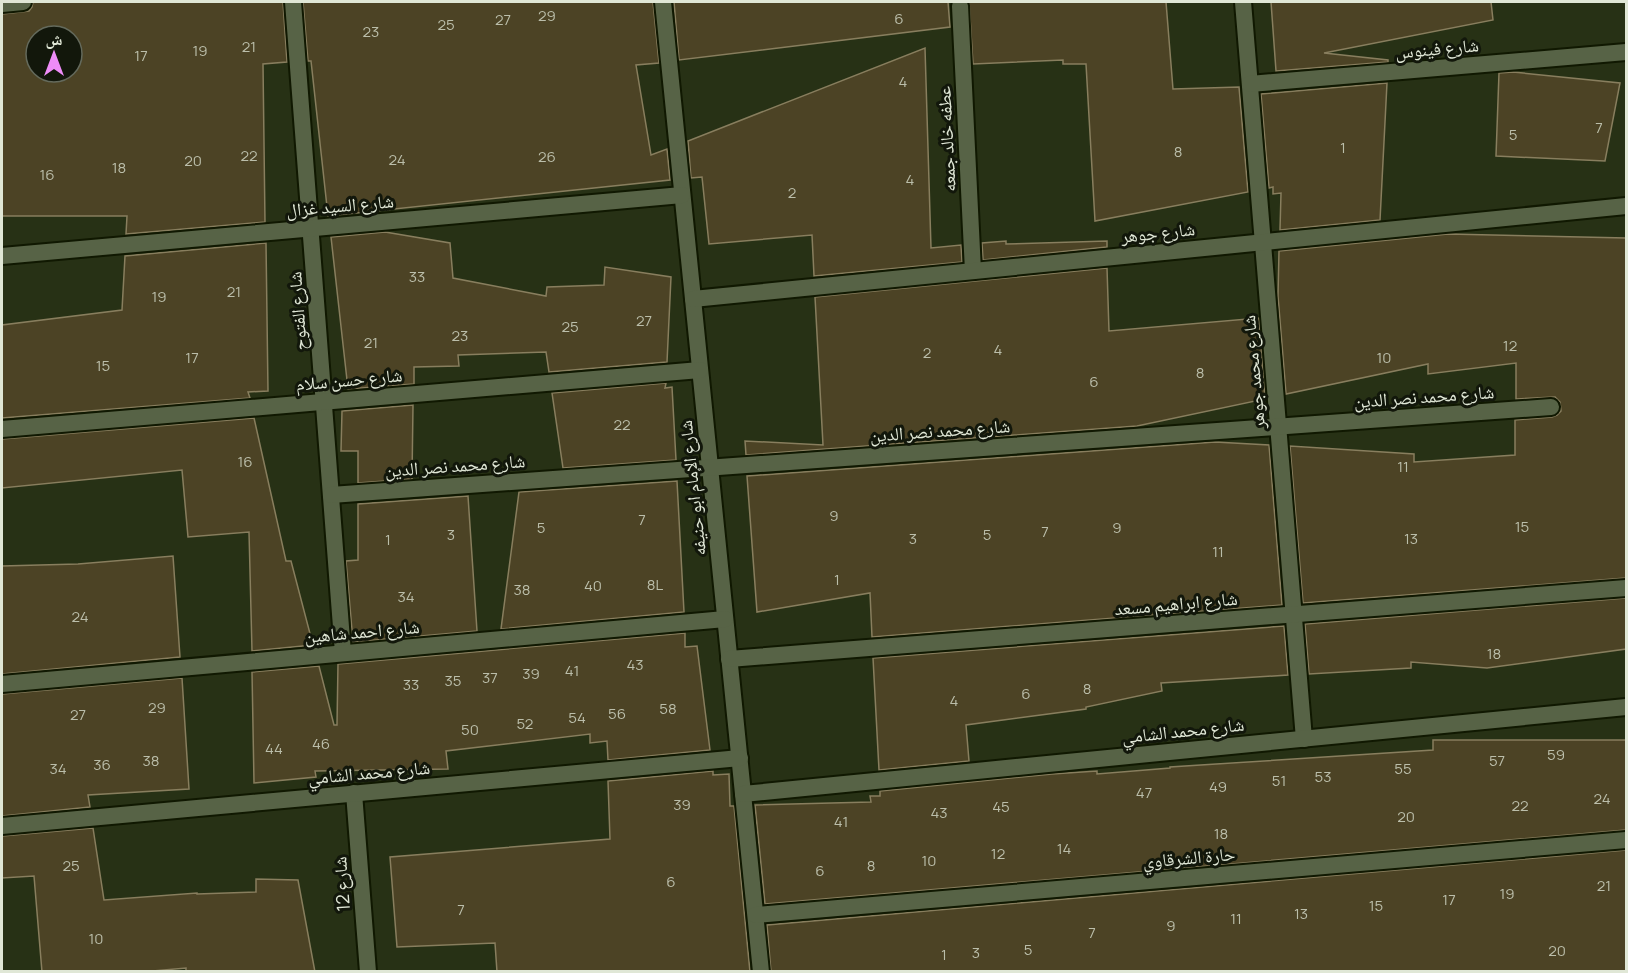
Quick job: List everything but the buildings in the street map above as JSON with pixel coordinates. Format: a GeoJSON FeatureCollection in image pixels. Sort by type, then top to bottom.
{"type":"FeatureCollection","features":[{"type":"Feature","properties":{"kind":"street"},"geometry":{"type":"LineString","coordinates":[[2,4],[23,2]]}},
{"type":"Feature","properties":{"kind":"street","name":"شارع الفتوح"},"geometry":{"type":"LineString","coordinates":[[293,2],[343,653]]}},
{"type":"Feature","properties":{"kind":"street","name":"شارع الإمام ابو حنيفه"},"geometry":{"type":"LineString","coordinates":[[663,2],[761,972]]}},
{"type":"Feature","properties":{"kind":"street","name":"شارع محمد جوهر"},"geometry":{"type":"LineString","coordinates":[[1244,2],[1304,739]]}},
{"type":"Feature","properties":{"kind":"street","name":"عطفه خالد جمعه"},"geometry":{"type":"LineString","coordinates":[[960,6],[974,271]]}},
{"type":"Feature","properties":{"kind":"street","name":"شارع فينوس"},"geometry":{"type":"LineString","coordinates":[[1250,84],[1626,52]]}},
{"type":"Feature","properties":{"kind":"street","name":"شارع السيد غزال"},"geometry":{"type":"LineString","coordinates":[[2,256],[682,195]]}},
{"type":"Feature","properties":{"kind":"street","name":"شارع جوهر"},"geometry":{"type":"LineString","coordinates":[[693,299],[1626,206]]}},
{"type":"Feature","properties":{"kind":"street","name":"شارع حسن سلام"},"geometry":{"type":"LineString","coordinates":[[2,429],[700,370]]}},
{"type":"Feature","properties":{"kind":"street","name":"شارع محمد نصر الدين"},"geometry":{"type":"LineString","coordinates":[[331,495],[1551,407]]}},
{"type":"Feature","properties":{"kind":"street","name":"شارع ابراهيم مسعد"},"geometry":{"type":"LineString","coordinates":[[729,659],[1626,588]]}},
{"type":"Feature","properties":{"kind":"street","name":"شارع احمد شاهين"},"geometry":{"type":"LineString","coordinates":[[2,684],[725,619]]}},
{"type":"Feature","properties":{"kind":"street","name":"شارع محمد الشامي"},"geometry":{"type":"LineString","coordinates":[[743,794],[1626,707]]}},
{"type":"Feature","properties":{"kind":"street","name":"شارع محمد الشامي"},"geometry":{"type":"LineString","coordinates":[[2,826],[740,758]]}},
{"type":"Feature","properties":{"kind":"street","name":"شارع 12"},"geometry":{"type":"LineString","coordinates":[[354,794],[368,972]]}},
{"type":"Feature","properties":{"kind":"street","name":"حارة الشرقاوي"},"geometry":{"type":"LineString","coordinates":[[756,915],[1626,840]]}}]}
